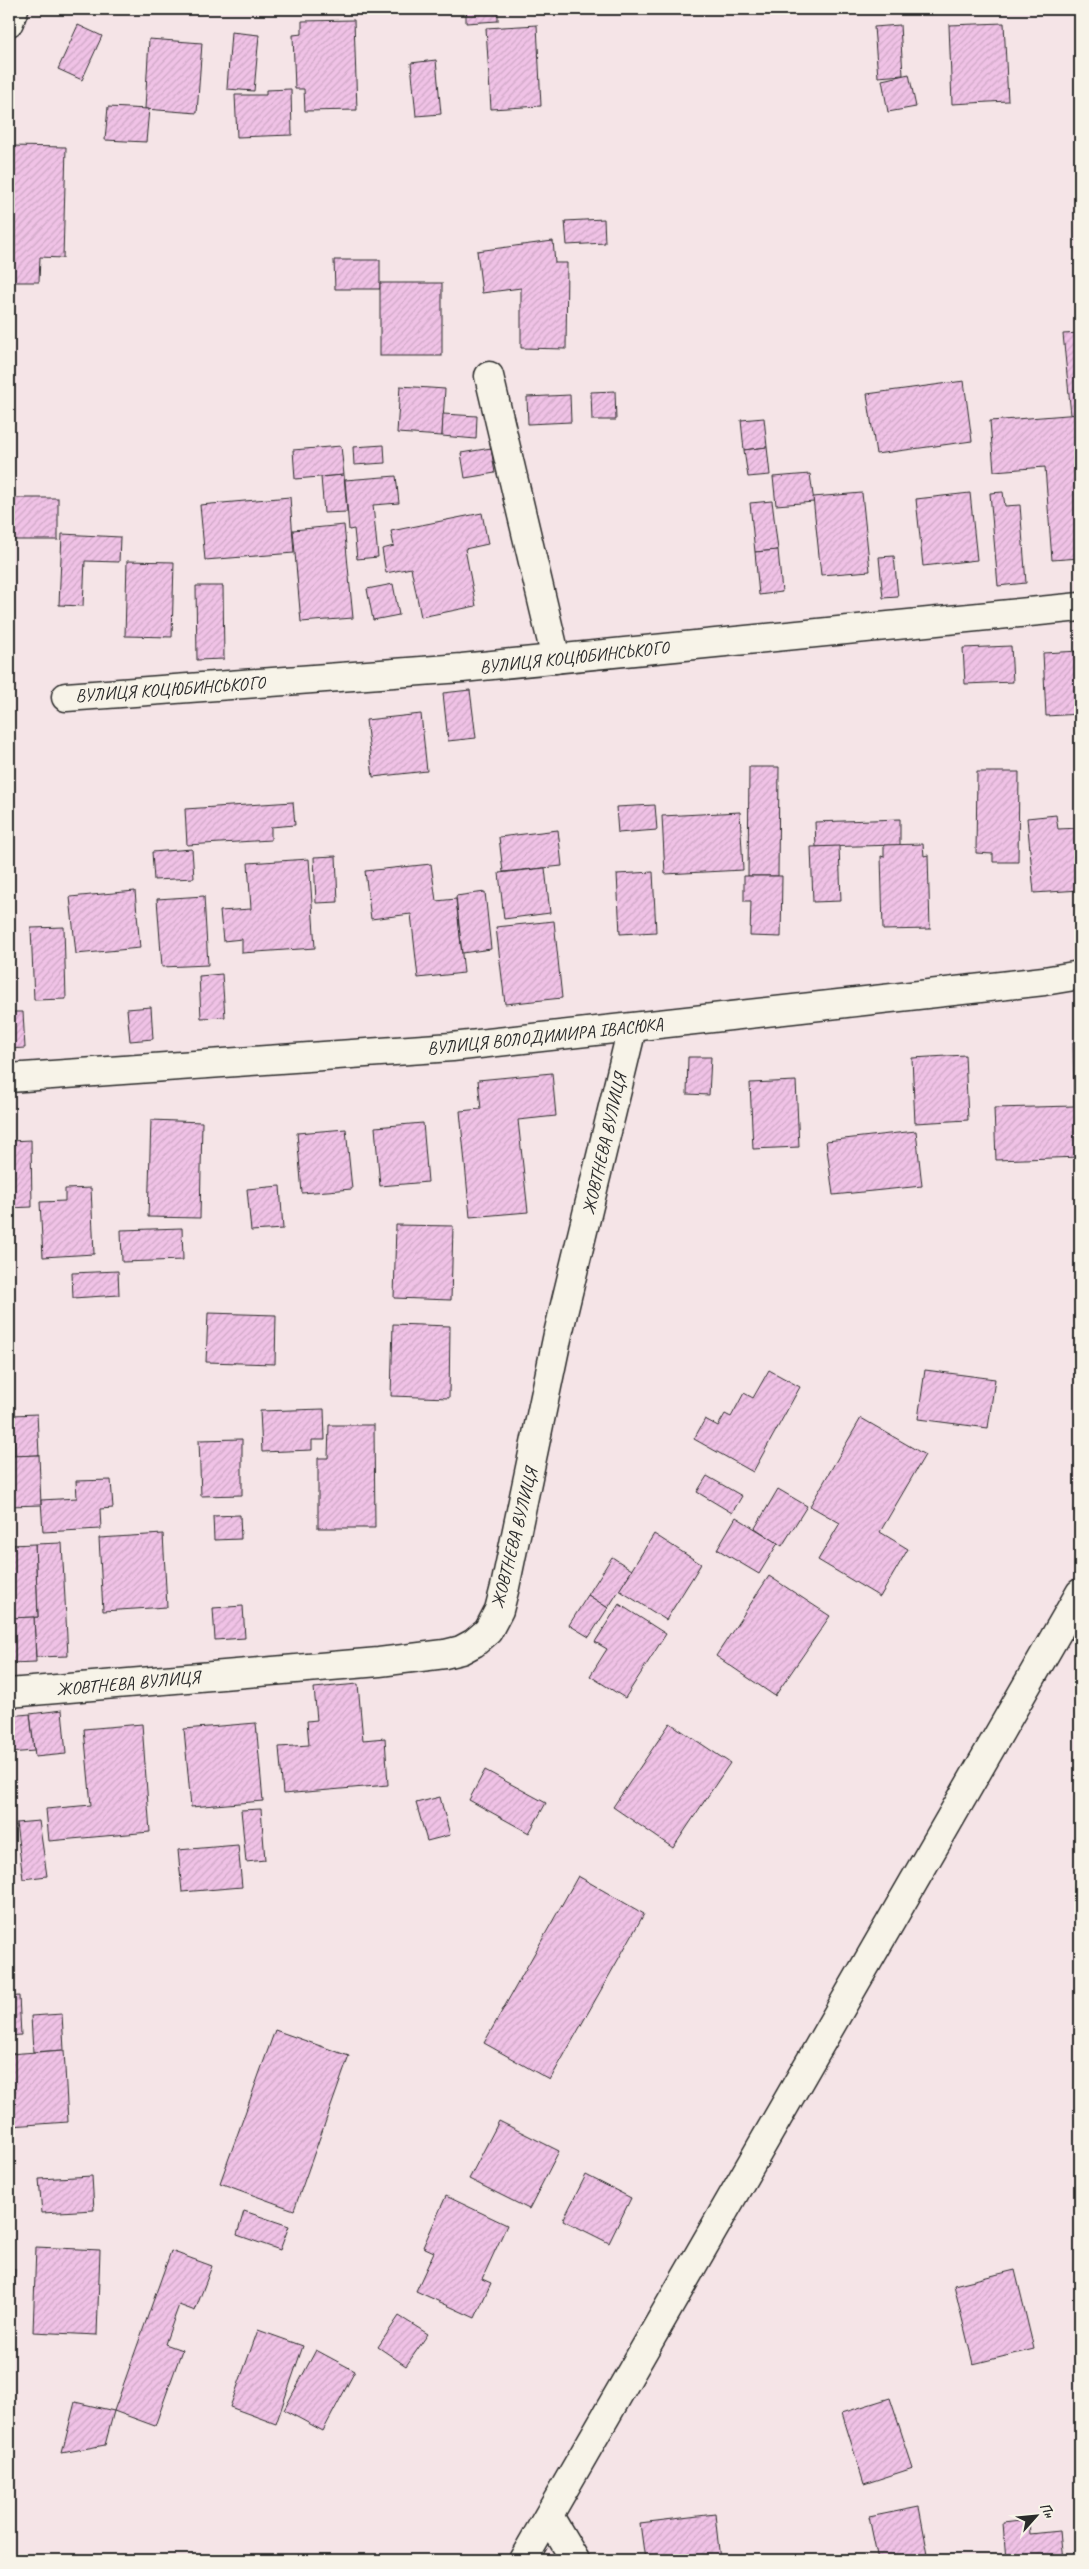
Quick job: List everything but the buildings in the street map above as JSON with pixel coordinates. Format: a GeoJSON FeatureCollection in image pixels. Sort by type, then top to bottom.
{"type":"FeatureCollection","features":[{"type":"Feature","properties":{"kind":"street"},"geometry":{"type":"LineString","coordinates":[[9,22],[14,9]]}},
{"type":"Feature","properties":{"kind":"street"},"geometry":{"type":"LineString","coordinates":[[489,376],[556,659]]}},
{"type":"Feature","properties":{"kind":"street","name":"ВУЛИЦЯ КОЦЮБИНСЬКОГО"},"geometry":{"type":"LineString","coordinates":[[66,697],[556,659],[1080,607]]}},
{"type":"Feature","properties":{"kind":"street","name":"ВУЛИЦЯ ВОЛОДИМИРА ІВАСЮКА"},"geometry":{"type":"LineString","coordinates":[[9,1078],[363,1055],[632,1028],[1044,981],[1080,974]]}},
{"type":"Feature","properties":{"kind":"street","name":"ЖОВТНЕВА ВУЛИЦЯ"},"geometry":{"type":"LineString","coordinates":[[9,1693],[379,1662],[446,1654],[461,1650],[474,1643],[488,1631],[499,1610],[505,1588],[558,1334],[632,1028]]}},
{"type":"Feature","properties":{"kind":"street"},"geometry":{"type":"LineString","coordinates":[[523,2560],[1080,1593]]}},
{"type":"Feature","properties":{"kind":"street"},"geometry":{"type":"LineString","coordinates":[[549,2516],[575,2560]]}}]}
